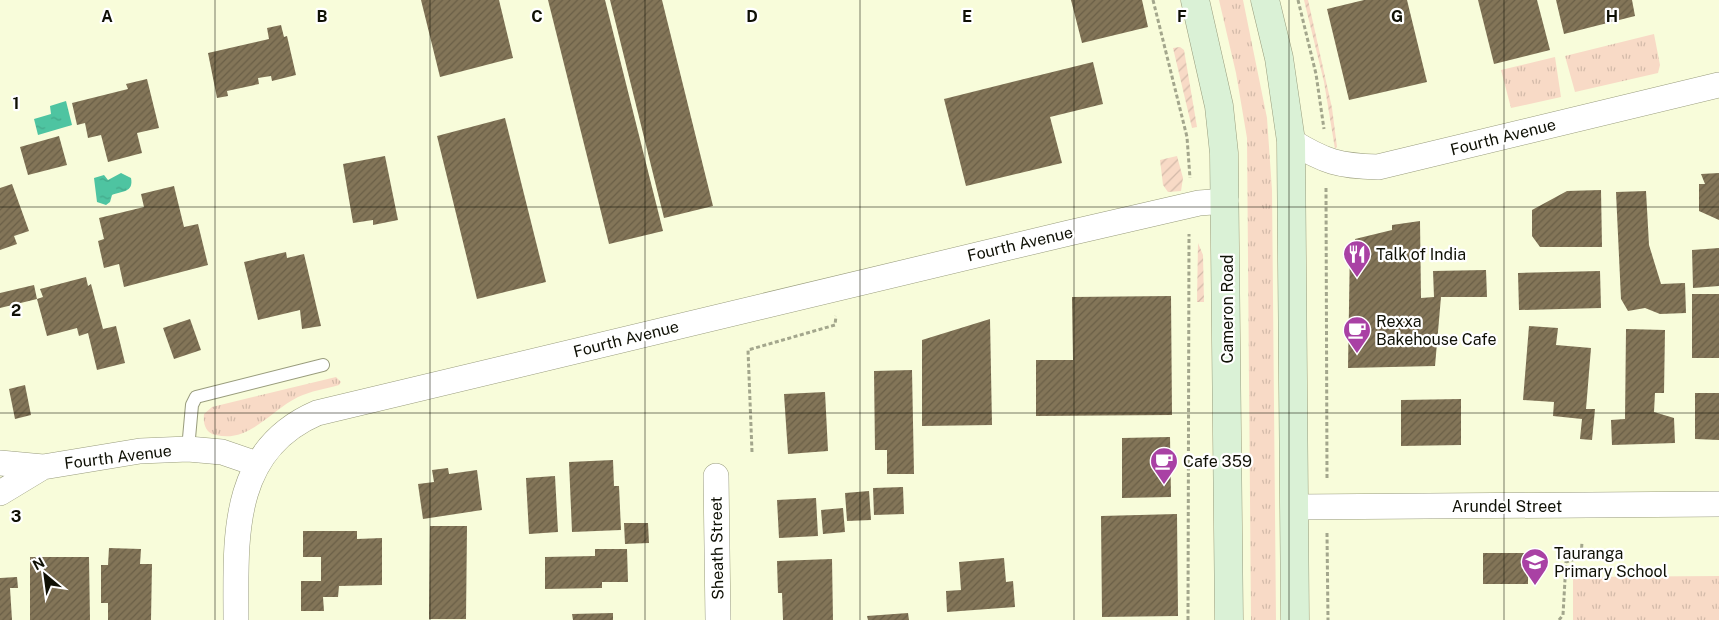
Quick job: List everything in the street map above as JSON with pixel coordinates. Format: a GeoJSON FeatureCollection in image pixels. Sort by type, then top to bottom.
{"type":"FeatureCollection","features":[{"type":"Feature","properties":{"kind":"main road","name":"Cameron Road"},"geometry":{"type":"LineString","coordinates":[[1195,0],[1219,106],[1226,201],[1229,620]]}},
{"type":"Feature","properties":{"kind":"main road"},"geometry":{"type":"LineString","coordinates":[[1265,0],[1279,58],[1291,141],[1295,620]]}},
{"type":"Feature","properties":{"kind":"street","name":"Fourth Avenue"},"geometry":{"type":"LineString","coordinates":[[1291,141],[1326,160],[1344,166],[1378,167],[1719,85]]}},
{"type":"Feature","properties":{"kind":"street","name":"Fourth Avenue"},"geometry":{"type":"LineString","coordinates":[[0,463],[43,468],[140,452],[188,449],[222,452],[257,464],[277,440],[293,425],[328,409],[1078,230],[1199,203],[1226,201]]}},
{"type":"Feature","properties":{"kind":"street"},"geometry":{"type":"LineString","coordinates":[[236,620],[236,555],[240,512],[257,464]]}},
{"type":"Feature","properties":{"kind":"street","name":"Fourth Avenue"},"geometry":{"type":"LineString","coordinates":[[0,493],[43,468]]}},
{"type":"Feature","properties":{"kind":"street","name":"Sheath Street"},"geometry":{"type":"LineString","coordinates":[[716,476],[718,620]]}},
{"type":"Feature","properties":{"kind":"street","name":"Arundel Street"},"geometry":{"type":"LineString","coordinates":[[1295,507],[1719,504]]}},
{"type":"Feature","properties":{"kind":"lane"},"geometry":{"type":"LineString","coordinates":[[188,449],[192,405],[196,398],[323,365]]}},
{"type":"Feature","properties":{"kind":"path"},"geometry":{"type":"LineString","coordinates":[[1153,0],[1187,138],[1191,186]]}},
{"type":"Feature","properties":{"kind":"path"},"geometry":{"type":"LineString","coordinates":[[1298,0],[1319,92],[1326,160],[1328,620]]}},
{"type":"Feature","properties":{"kind":"path"},"geometry":{"type":"LineString","coordinates":[[1188,620],[1189,233]]}},
{"type":"Feature","properties":{"kind":"path"},"geometry":{"type":"LineString","coordinates":[[752,452],[748,350],[835,325],[836,316]]}},
{"type":"Feature","properties":{"kind":"path"},"geometry":{"type":"LineString","coordinates":[[1559,620],[1563,615],[1566,562],[1581,557],[1582,542]]}},
{"type":"Feature","properties":{"kind":"green space"},"geometry":{"type":"Polygon","coordinates":[[[1219,0],[1243,0],[1267,118],[1272,190],[1276,620],[1251,620],[1247,138],[1236,73],[1219,0]]]}},
{"type":"Feature","properties":{"kind":"green space"},"geometry":{"type":"Polygon","coordinates":[[[1304,0],[1308,0],[1332,108],[1337,147],[1335,149],[1324,82],[1304,0]]]}},
{"type":"Feature","properties":{"kind":"green space"},"geometry":{"type":"Polygon","coordinates":[[[1654,34],[1660,65],[1658,73],[1575,92],[1565,56],[1654,34]]]}},
{"type":"Feature","properties":{"kind":"green space"},"geometry":{"type":"Polygon","coordinates":[[[1180,47],[1184,50],[1197,127],[1192,128],[1173,48],[1180,47]]]}},
{"type":"Feature","properties":{"kind":"green space"},"geometry":{"type":"Polygon","coordinates":[[[1555,57],[1561,97],[1511,108],[1501,70],[1555,57]]]}},
{"type":"Feature","properties":{"kind":"green space"},"geometry":{"type":"Polygon","coordinates":[[[1177,156],[1183,178],[1181,191],[1168,192],[1163,185],[1160,160],[1177,156]]]}},
{"type":"Feature","properties":{"kind":"green space"},"geometry":{"type":"Polygon","coordinates":[[[1198,243],[1203,255],[1204,302],[1197,302],[1198,243]]]}},
{"type":"Feature","properties":{"kind":"green space"},"geometry":{"type":"Polygon","coordinates":[[[336,377],[341,382],[339,385],[298,397],[249,430],[228,436],[212,434],[207,430],[204,414],[212,407],[336,377]]]}},
{"type":"Feature","properties":{"kind":"green space"},"geometry":{"type":"Polygon","coordinates":[[[1719,576],[1719,620],[1573,620],[1573,577],[1719,576]]]}},
{"type":"Feature","properties":{"kind":"water"},"geometry":{"type":"Polygon","coordinates":[[[66,101],[72,125],[38,135],[34,119],[51,114],[50,106],[66,101]]]}},
{"type":"Feature","properties":{"kind":"water"},"geometry":{"type":"Polygon","coordinates":[[[121,173],[131,178],[129,189],[112,195],[110,202],[106,205],[97,202],[94,178],[104,175],[108,180],[121,173]]]}},
{"type":"Feature","properties":{"kind":"building"},"geometry":{"type":"Polygon","coordinates":[[[421,0],[499,0],[513,58],[440,77],[421,0]]]}},
{"type":"Feature","properties":{"kind":"building"},"geometry":{"type":"Polygon","coordinates":[[[548,0],[605,0],[663,231],[609,244],[548,0]]]}},
{"type":"Feature","properties":{"kind":"building"},"geometry":{"type":"Polygon","coordinates":[[[610,0],[662,0],[713,206],[664,218],[610,0]]]}},
{"type":"Feature","properties":{"kind":"building"},"geometry":{"type":"Polygon","coordinates":[[[1071,0],[1142,0],[1148,27],[1082,43],[1071,0]]]}},
{"type":"Feature","properties":{"kind":"building"},"geometry":{"type":"Polygon","coordinates":[[[1364,0],[1407,0],[1427,82],[1349,100],[1327,9],[1364,0]]]}},
{"type":"Feature","properties":{"kind":"building"},"geometry":{"type":"Polygon","coordinates":[[[1478,0],[1537,0],[1550,50],[1494,64],[1478,0]]]}},
{"type":"Feature","properties":{"kind":"building"},"geometry":{"type":"Polygon","coordinates":[[[1556,0],[1632,0],[1635,16],[1564,34],[1556,0]]]}},
{"type":"Feature","properties":{"kind":"building"},"geometry":{"type":"Polygon","coordinates":[[[281,25],[284,37],[287,36],[296,75],[272,81],[271,76],[258,78],[259,84],[227,91],[228,96],[217,98],[208,53],[269,39],[267,28],[281,25]]]}},
{"type":"Feature","properties":{"kind":"building"},"geometry":{"type":"Polygon","coordinates":[[[1093,62],[1103,104],[1050,117],[1062,163],[966,186],[944,99],[1093,62]]]}},
{"type":"Feature","properties":{"kind":"building"},"geometry":{"type":"Polygon","coordinates":[[[147,79],[159,128],[137,133],[142,153],[108,162],[101,135],[88,138],[85,123],[77,125],[72,103],[128,89],[126,84],[147,79]]]}},
{"type":"Feature","properties":{"kind":"building"},"geometry":{"type":"Polygon","coordinates":[[[505,118],[546,282],[477,299],[437,136],[505,118]]]}},
{"type":"Feature","properties":{"kind":"building"},"geometry":{"type":"Polygon","coordinates":[[[59,136],[67,165],[28,175],[20,147],[59,136]]]}},
{"type":"Feature","properties":{"kind":"building"},"geometry":{"type":"Polygon","coordinates":[[[385,156],[398,220],[373,225],[373,220],[353,223],[343,164],[385,156]]]}},
{"type":"Feature","properties":{"kind":"building"},"geometry":{"type":"Polygon","coordinates":[[[1719,173],[1719,220],[1699,211],[1699,184],[1705,184],[1701,174],[1719,173]]]}},
{"type":"Feature","properties":{"kind":"building"},"geometry":{"type":"Polygon","coordinates":[[[12,184],[29,231],[14,236],[17,244],[0,250],[0,188],[12,184]]]}},
{"type":"Feature","properties":{"kind":"building"},"geometry":{"type":"Polygon","coordinates":[[[174,186],[184,227],[198,224],[208,265],[124,287],[119,264],[104,268],[98,241],[104,239],[99,218],[144,207],[141,194],[174,186]]]}},
{"type":"Feature","properties":{"kind":"building"},"geometry":{"type":"Polygon","coordinates":[[[1601,190],[1602,247],[1540,247],[1532,236],[1532,210],[1567,191],[1601,190]]]}},
{"type":"Feature","properties":{"kind":"building"},"geometry":{"type":"Polygon","coordinates":[[[1646,191],[1649,245],[1661,284],[1685,283],[1686,313],[1660,314],[1645,308],[1628,311],[1621,299],[1616,192],[1646,191]]]}},
{"type":"Feature","properties":{"kind":"building"},"geometry":{"type":"Polygon","coordinates":[[[1420,221],[1421,298],[1434,297],[1433,271],[1486,270],[1487,297],[1441,297],[1435,366],[1348,368],[1350,245],[1356,244],[1355,239],[1392,230],[1392,225],[1420,221]]]}},
{"type":"Feature","properties":{"kind":"building"},"geometry":{"type":"Polygon","coordinates":[[[1719,248],[1719,286],[1693,288],[1692,250],[1719,248]]]}},
{"type":"Feature","properties":{"kind":"building"},"geometry":{"type":"Polygon","coordinates":[[[286,252],[287,258],[304,254],[321,326],[302,329],[300,310],[258,320],[244,262],[286,252]]]}},
{"type":"Feature","properties":{"kind":"building"},"geometry":{"type":"Polygon","coordinates":[[[1600,271],[1601,308],[1519,310],[1518,273],[1600,271]]]}},
{"type":"Feature","properties":{"kind":"building"},"geometry":{"type":"Polygon","coordinates":[[[86,277],[88,286],[91,284],[103,329],[116,326],[125,363],[97,370],[88,333],[79,336],[77,328],[47,336],[37,299],[43,297],[40,289],[86,277]]]}},
{"type":"Feature","properties":{"kind":"building"},"geometry":{"type":"Polygon","coordinates":[[[34,285],[37,299],[0,308],[0,293],[34,285]]]}},
{"type":"Feature","properties":{"kind":"building"},"geometry":{"type":"Polygon","coordinates":[[[1692,294],[1719,294],[1719,358],[1692,358],[1692,294]]]}},
{"type":"Feature","properties":{"kind":"building"},"geometry":{"type":"Polygon","coordinates":[[[1171,296],[1172,415],[1036,416],[1036,360],[1073,360],[1072,297],[1171,296]]]}},
{"type":"Feature","properties":{"kind":"building"},"geometry":{"type":"Polygon","coordinates":[[[190,319],[201,350],[174,359],[163,328],[190,319]]]}},
{"type":"Feature","properties":{"kind":"building"},"geometry":{"type":"Polygon","coordinates":[[[990,319],[992,425],[922,426],[922,340],[990,319]]]}},
{"type":"Feature","properties":{"kind":"building"},"geometry":{"type":"Polygon","coordinates":[[[1529,326],[1558,328],[1556,345],[1591,348],[1586,409],[1595,409],[1592,440],[1580,439],[1582,419],[1553,416],[1554,402],[1523,400],[1529,326]]]}},
{"type":"Feature","properties":{"kind":"building"},"geometry":{"type":"Polygon","coordinates":[[[1626,329],[1665,330],[1664,393],[1655,393],[1654,412],[1674,418],[1675,443],[1612,445],[1611,420],[1625,419],[1626,329]]]}},
{"type":"Feature","properties":{"kind":"building"},"geometry":{"type":"Polygon","coordinates":[[[912,370],[914,474],[887,474],[887,450],[875,450],[874,371],[912,370]]]}},
{"type":"Feature","properties":{"kind":"building"},"geometry":{"type":"Polygon","coordinates":[[[25,385],[31,415],[15,419],[9,389],[25,385]]]}},
{"type":"Feature","properties":{"kind":"building"},"geometry":{"type":"Polygon","coordinates":[[[825,392],[828,451],[788,454],[784,394],[825,392]]]}},
{"type":"Feature","properties":{"kind":"building"},"geometry":{"type":"Polygon","coordinates":[[[1695,393],[1719,393],[1719,440],[1695,439],[1695,393]]]}},
{"type":"Feature","properties":{"kind":"building"},"geometry":{"type":"Polygon","coordinates":[[[1461,399],[1461,445],[1401,446],[1401,400],[1461,399]]]}},
{"type":"Feature","properties":{"kind":"building"},"geometry":{"type":"Polygon","coordinates":[[[1170,437],[1171,497],[1122,498],[1122,438],[1170,437]]]}},
{"type":"Feature","properties":{"kind":"building"},"geometry":{"type":"Polygon","coordinates":[[[613,460],[614,486],[619,486],[621,530],[572,532],[569,462],[613,460]]]}},
{"type":"Feature","properties":{"kind":"building"},"geometry":{"type":"Polygon","coordinates":[[[448,468],[449,474],[477,470],[482,510],[423,519],[418,484],[434,482],[432,470],[448,468]]]}},
{"type":"Feature","properties":{"kind":"building"},"geometry":{"type":"Polygon","coordinates":[[[555,476],[558,532],[529,534],[526,478],[555,476]]]}},
{"type":"Feature","properties":{"kind":"building"},"geometry":{"type":"Polygon","coordinates":[[[903,487],[904,514],[874,515],[873,488],[903,487]]]}},
{"type":"Feature","properties":{"kind":"building"},"geometry":{"type":"Polygon","coordinates":[[[869,491],[871,520],[847,521],[845,493],[869,491]]]}},
{"type":"Feature","properties":{"kind":"building"},"geometry":{"type":"Polygon","coordinates":[[[816,498],[818,536],[779,538],[777,500],[816,498]]]}},
{"type":"Feature","properties":{"kind":"building"},"geometry":{"type":"Polygon","coordinates":[[[843,508],[845,532],[823,534],[821,510],[843,508]]]}},
{"type":"Feature","properties":{"kind":"building"},"geometry":{"type":"Polygon","coordinates":[[[1177,514],[1178,616],[1102,617],[1101,516],[1177,514]]]}},
{"type":"Feature","properties":{"kind":"building"},"geometry":{"type":"Polygon","coordinates":[[[624,523],[648,523],[649,543],[625,544],[624,523]]]}},
{"type":"Feature","properties":{"kind":"building"},"geometry":{"type":"Polygon","coordinates":[[[430,526],[467,526],[466,619],[429,619],[430,526]]]}},
{"type":"Feature","properties":{"kind":"building"},"geometry":{"type":"Polygon","coordinates":[[[303,531],[357,531],[357,539],[382,538],[382,585],[339,586],[338,597],[323,597],[324,611],[301,611],[301,581],[321,581],[321,557],[303,557],[303,531]]]}},
{"type":"Feature","properties":{"kind":"building"},"geometry":{"type":"Polygon","coordinates":[[[109,548],[141,549],[140,564],[152,564],[151,620],[108,620],[108,603],[101,603],[101,565],[108,565],[109,548]]]}},
{"type":"Feature","properties":{"kind":"building"},"geometry":{"type":"Polygon","coordinates":[[[595,549],[627,549],[628,582],[602,582],[602,588],[545,589],[545,557],[595,556],[595,549]]]}},
{"type":"Feature","properties":{"kind":"building"},"geometry":{"type":"Polygon","coordinates":[[[1483,553],[1528,553],[1528,584],[1483,584],[1483,553]]]}},
{"type":"Feature","properties":{"kind":"building"},"geometry":{"type":"Polygon","coordinates":[[[30,557],[89,557],[90,620],[30,620],[30,557]]]}},
{"type":"Feature","properties":{"kind":"building"},"geometry":{"type":"Polygon","coordinates":[[[1004,558],[1006,582],[1013,581],[1015,607],[947,612],[946,591],[961,590],[959,562],[1004,558]]]}},
{"type":"Feature","properties":{"kind":"building"},"geometry":{"type":"Polygon","coordinates":[[[832,559],[833,620],[783,620],[782,593],[778,593],[777,561],[832,559]]]}},
{"type":"Feature","properties":{"kind":"building"},"geometry":{"type":"Polygon","coordinates":[[[17,577],[18,588],[10,588],[12,620],[0,620],[0,578],[17,577]]]}},
{"type":"Feature","properties":{"kind":"building"},"geometry":{"type":"Polygon","coordinates":[[[613,613],[613,620],[573,620],[572,614],[613,613]]]}},
{"type":"Feature","properties":{"kind":"building"},"geometry":{"type":"Polygon","coordinates":[[[908,613],[909,620],[868,620],[867,616],[908,613]]]}},
{"type":"Feature","properties":{"kind":"place","name":"Talk of India"},"geometry":{"type":"Point","coordinates":[1357,278]}},
{"type":"Feature","properties":{"kind":"place","name":"Rexxa Bakehouse Cafe"},"geometry":{"type":"Point","coordinates":[1357,354]}},
{"type":"Feature","properties":{"kind":"place","name":"Cafe 359"},"geometry":{"type":"Point","coordinates":[1164,485]}},
{"type":"Feature","properties":{"kind":"place","name":"Tauranga Primary School"},"geometry":{"type":"Point","coordinates":[1535,586]}}]}
